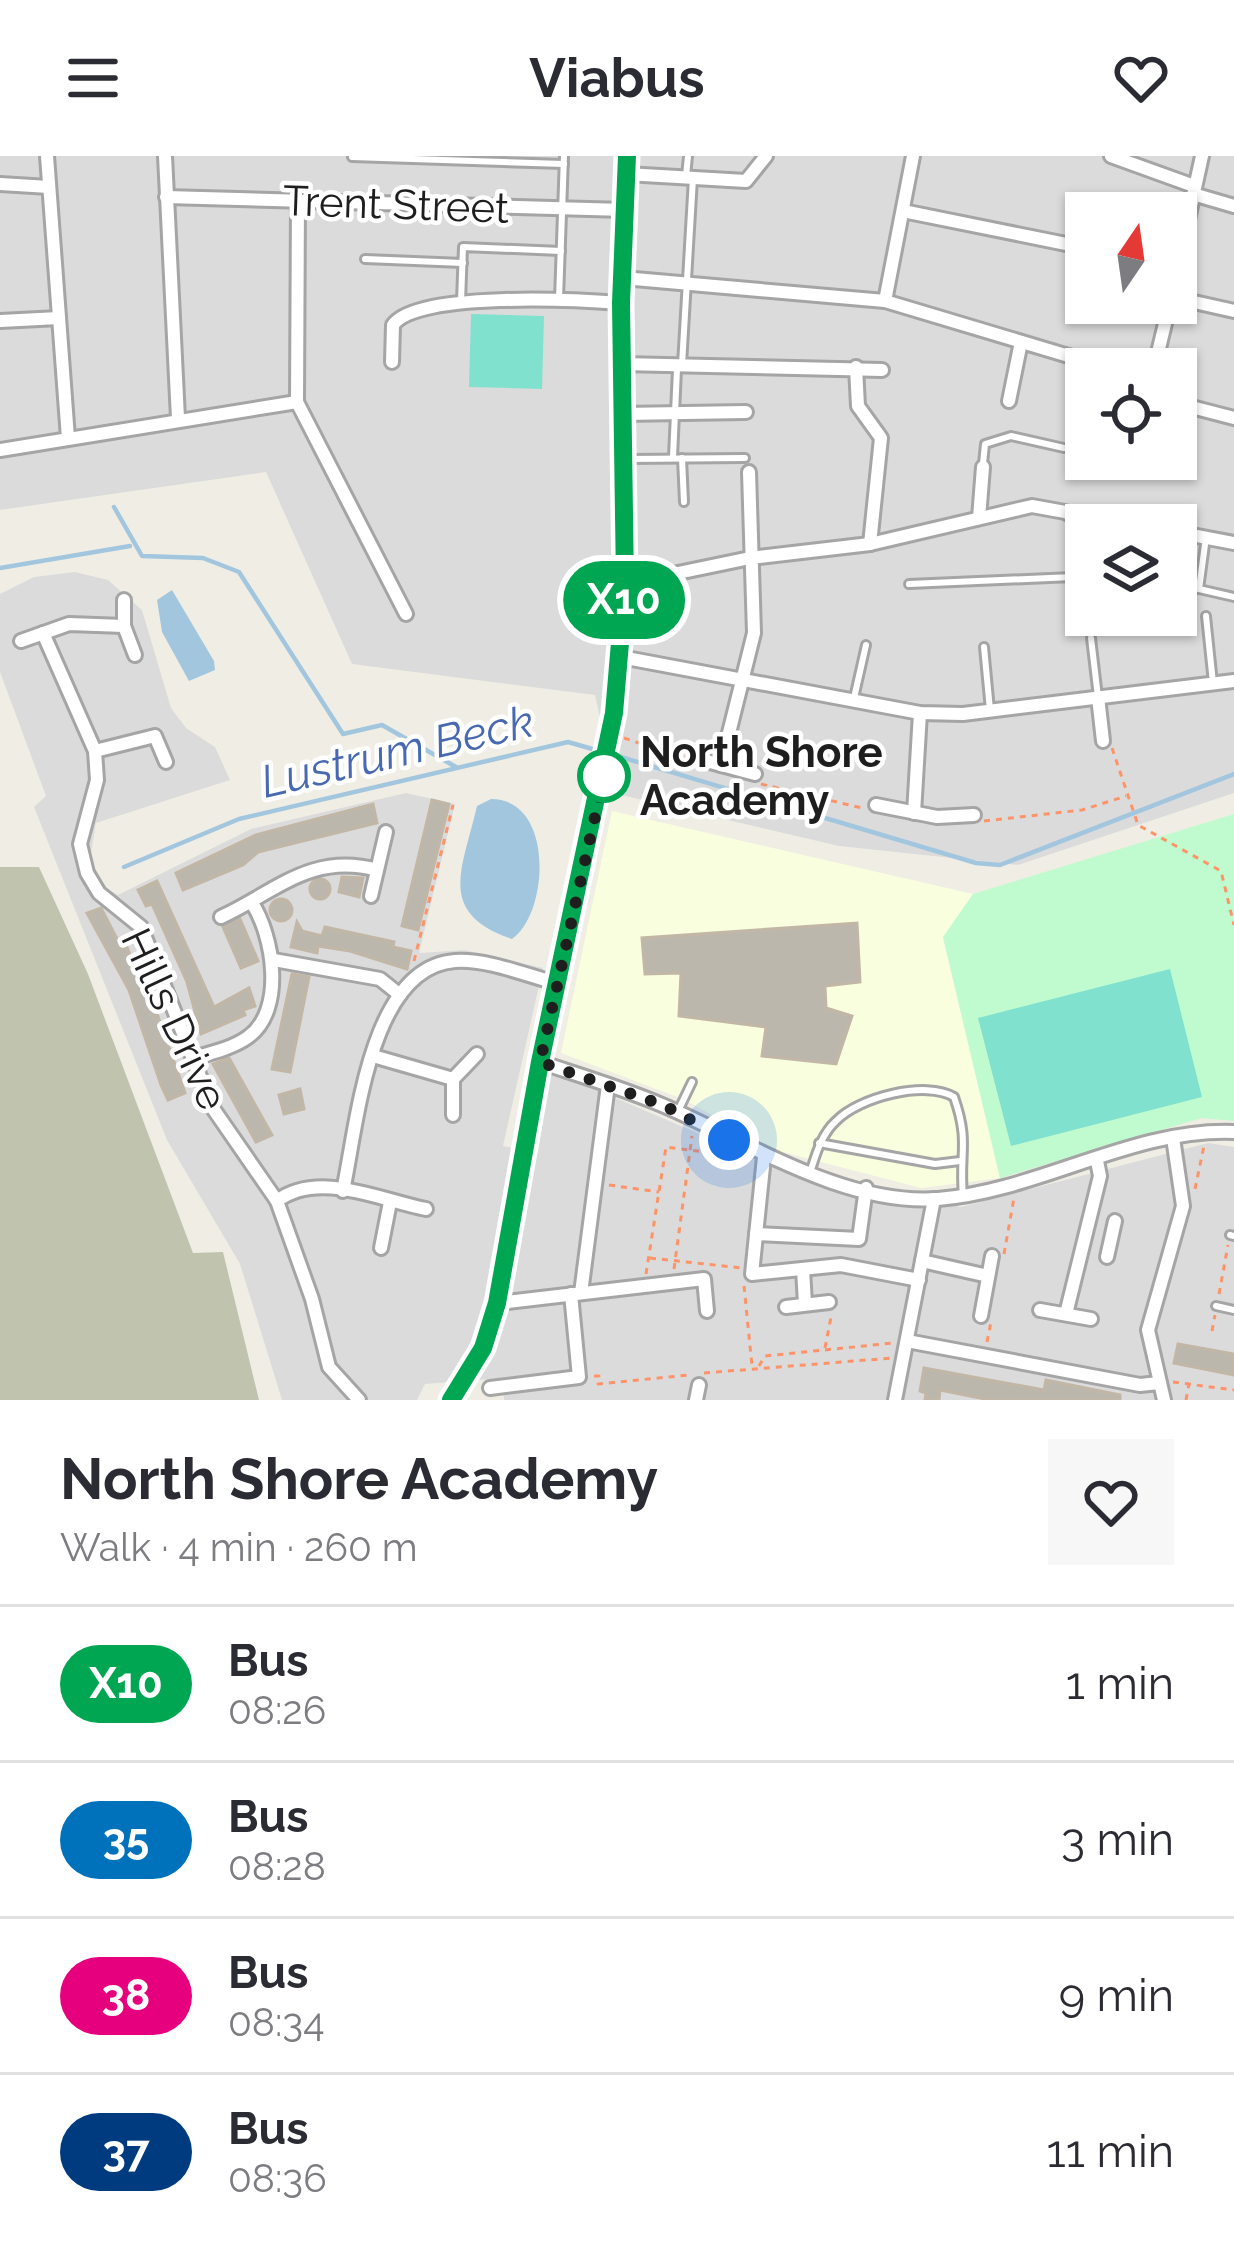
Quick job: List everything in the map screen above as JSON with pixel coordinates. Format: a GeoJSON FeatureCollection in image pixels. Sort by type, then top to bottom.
{"type":"FeatureCollection","features":[{"type":"Feature","properties":{"kind":"main road"},"geometry":{"type":"LineString","coordinates":[[451,1400],[483,1348],[497,1303],[556,982],[608,750],[625,584],[621,303],[626,165]]}},
{"type":"Feature","properties":{"kind":"street"},"geometry":{"type":"LineString","coordinates":[[47,156],[68,438]]}},
{"type":"Feature","properties":{"kind":"street"},"geometry":{"type":"LineString","coordinates":[[165,156],[178,418]]}},
{"type":"Feature","properties":{"kind":"street"},"geometry":{"type":"LineString","coordinates":[[626,165],[689,178],[751,179],[766,156]]}},
{"type":"Feature","properties":{"kind":"street"},"geometry":{"type":"LineString","coordinates":[[885,301],[910,156]]}},
{"type":"Feature","properties":{"kind":"street"},"geometry":{"type":"LineString","coordinates":[[1112,156],[1234,206]]}},
{"type":"Feature","properties":{"kind":"street"},"geometry":{"type":"LineString","coordinates":[[1194,190],[1202,156]]}},
{"type":"Feature","properties":{"kind":"street"},"geometry":{"type":"LineString","coordinates":[[0,184],[49,187]]}},
{"type":"Feature","properties":{"kind":"street","name":"Trent Street"},"geometry":{"type":"LineString","coordinates":[[166,197],[625,210]]}},
{"type":"Feature","properties":{"kind":"street"},"geometry":{"type":"LineString","coordinates":[[298,201],[297,401],[355,524],[408,613]]}},
{"type":"Feature","properties":{"kind":"street"},"geometry":{"type":"LineString","coordinates":[[903,211],[1065,244]]}},
{"type":"Feature","properties":{"kind":"street"},"geometry":{"type":"LineString","coordinates":[[622,278],[885,301],[1065,355]]}},
{"type":"Feature","properties":{"kind":"street"},"geometry":{"type":"LineString","coordinates":[[392,362],[391,332],[400,315],[518,298],[621,303]]}},
{"type":"Feature","properties":{"kind":"street"},"geometry":{"type":"LineString","coordinates":[[1197,305],[1234,311]]}},
{"type":"Feature","properties":{"kind":"street"},"geometry":{"type":"LineString","coordinates":[[0,321],[59,318]]}},
{"type":"Feature","properties":{"kind":"street"},"geometry":{"type":"LineString","coordinates":[[1009,401],[1021,342]]}},
{"type":"Feature","properties":{"kind":"street"},"geometry":{"type":"LineString","coordinates":[[622,364],[882,370]]}},
{"type":"Feature","properties":{"kind":"street"},"geometry":{"type":"LineString","coordinates":[[856,367],[858,406],[881,438],[870,544]]}},
{"type":"Feature","properties":{"kind":"street"},"geometry":{"type":"LineString","coordinates":[[0,450],[297,401]]}},
{"type":"Feature","properties":{"kind":"street"},"geometry":{"type":"LineString","coordinates":[[1197,408],[1234,418]]}},
{"type":"Feature","properties":{"kind":"street"},"geometry":{"type":"LineString","coordinates":[[622,413],[746,412]]}},
{"type":"Feature","properties":{"kind":"street"},"geometry":{"type":"LineString","coordinates":[[721,765],[744,678],[754,615],[747,465]]}},
{"type":"Feature","properties":{"kind":"street"},"geometry":{"type":"LineString","coordinates":[[980,518],[983,467]]}},
{"type":"Feature","properties":{"kind":"street"},"geometry":{"type":"LineString","coordinates":[[625,584],[750,558],[870,544],[1041,506],[1065,515]]}},
{"type":"Feature","properties":{"kind":"street"},"geometry":{"type":"LineString","coordinates":[[1197,533],[1234,543]]}},
{"type":"Feature","properties":{"kind":"street"},"geometry":{"type":"LineString","coordinates":[[124,600],[124,626],[135,655]]}},
{"type":"Feature","properties":{"kind":"street"},"geometry":{"type":"LineString","coordinates":[[21,640],[69,624],[124,626]]}},
{"type":"Feature","properties":{"kind":"street","name":"Hills Drive"},"geometry":{"type":"LineString","coordinates":[[43,633],[94,751],[97,780],[80,856],[99,893],[140,926],[216,1115],[277,1201],[312,1299],[329,1367],[359,1400]]}},
{"type":"Feature","properties":{"kind":"street"},"geometry":{"type":"LineString","coordinates":[[621,657],[920,713],[990,710],[1234,681]]}},
{"type":"Feature","properties":{"kind":"street"},"geometry":{"type":"LineString","coordinates":[[1097,697],[1103,741]]}},
{"type":"Feature","properties":{"kind":"street"},"geometry":{"type":"LineString","coordinates":[[914,812],[920,713]]}},
{"type":"Feature","properties":{"kind":"street"},"geometry":{"type":"LineString","coordinates":[[94,751],[154,736],[166,762]]}},
{"type":"Feature","properties":{"kind":"street"},"geometry":{"type":"LineString","coordinates":[[699,759],[755,774]]}},
{"type":"Feature","properties":{"kind":"street"},"geometry":{"type":"LineString","coordinates":[[876,805],[974,819]]}},
{"type":"Feature","properties":{"kind":"street"},"geometry":{"type":"LineString","coordinates":[[371,896],[386,832]]}},
{"type":"Feature","properties":{"kind":"street"},"geometry":{"type":"LineString","coordinates":[[220,916],[298,872],[340,864],[377,870]]}},
{"type":"Feature","properties":{"kind":"street"},"geometry":{"type":"LineString","coordinates":[[194,1058],[246,1039],[257,1028],[274,960],[252,902]]}},
{"type":"Feature","properties":{"kind":"street"},"geometry":{"type":"LineString","coordinates":[[274,960],[380,979],[400,995]]}},
{"type":"Feature","properties":{"kind":"street"},"geometry":{"type":"LineString","coordinates":[[343,1191],[382,1018],[400,995],[438,965],[464,961],[556,982]]}},
{"type":"Feature","properties":{"kind":"street"},"geometry":{"type":"LineString","coordinates":[[453,1115],[453,1078],[476,1054]]}},
{"type":"Feature","properties":{"kind":"street"},"geometry":{"type":"LineString","coordinates":[[373,1056],[453,1078]]}},
{"type":"Feature","properties":{"kind":"street"},"geometry":{"type":"LineString","coordinates":[[540,1062],[677,1112],[760,1155],[810,1173],[934,1199],[962,1196],[1173,1138],[1234,1132]]}},
{"type":"Feature","properties":{"kind":"street"},"geometry":{"type":"LineString","coordinates":[[490,1388],[579,1378],[576,1293],[608,1085]]}},
{"type":"Feature","properties":{"kind":"street"},"geometry":{"type":"LineString","coordinates":[[1164,1400],[1148,1330],[1183,1206],[1173,1138]]}},
{"type":"Feature","properties":{"kind":"street"},"geometry":{"type":"LineString","coordinates":[[760,1155],[752,1272],[841,1265],[919,1280]]}},
{"type":"Feature","properties":{"kind":"street"},"geometry":{"type":"LineString","coordinates":[[1066,1315],[1100,1176],[1097,1161]]}},
{"type":"Feature","properties":{"kind":"street"},"geometry":{"type":"LineString","coordinates":[[277,1201],[303,1187],[426,1209]]}},
{"type":"Feature","properties":{"kind":"street"},"geometry":{"type":"LineString","coordinates":[[756,1234],[859,1239],[866,1188]]}},
{"type":"Feature","properties":{"kind":"street"},"geometry":{"type":"LineString","coordinates":[[896,1400],[934,1199]]}},
{"type":"Feature","properties":{"kind":"street"},"geometry":{"type":"LineString","coordinates":[[381,1249],[390,1202]]}},
{"type":"Feature","properties":{"kind":"street"},"geometry":{"type":"LineString","coordinates":[[1107,1257],[1115,1221]]}},
{"type":"Feature","properties":{"kind":"street"},"geometry":{"type":"LineString","coordinates":[[1086,1232],[1111,1238]]}},
{"type":"Feature","properties":{"kind":"street"},"geometry":{"type":"LineString","coordinates":[[980,1316],[992,1256]]}},
{"type":"Feature","properties":{"kind":"street"},"geometry":{"type":"LineString","coordinates":[[922,1261],[988,1276]]}},
{"type":"Feature","properties":{"kind":"street"},"geometry":{"type":"LineString","coordinates":[[803,1270],[806,1304]]}},
{"type":"Feature","properties":{"kind":"street"},"geometry":{"type":"LineString","coordinates":[[497,1303],[704,1279],[707,1311]]}},
{"type":"Feature","properties":{"kind":"street"},"geometry":{"type":"LineString","coordinates":[[786,1307],[829,1302]]}},
{"type":"Feature","properties":{"kind":"street"},"geometry":{"type":"LineString","coordinates":[[1040,1310],[1091,1319]]}},
{"type":"Feature","properties":{"kind":"street"},"geometry":{"type":"LineString","coordinates":[[907,1341],[1140,1385],[1160,1383]]}},
{"type":"Feature","properties":{"kind":"street"},"geometry":{"type":"LineString","coordinates":[[696,1400],[699,1384]]}},
{"type":"Feature","properties":{"kind":"lane"},"geometry":{"type":"LineString","coordinates":[[684,502],[676,413],[687,283],[688,156]]}},
{"type":"Feature","properties":{"kind":"lane"},"geometry":{"type":"LineString","coordinates":[[352,157],[564,160],[560,299]]}},
{"type":"Feature","properties":{"kind":"lane"},"geometry":{"type":"LineString","coordinates":[[461,306],[463,247],[561,250]]}},
{"type":"Feature","properties":{"kind":"lane"},"geometry":{"type":"LineString","coordinates":[[365,259],[463,262]]}},
{"type":"Feature","properties":{"kind":"lane"},"geometry":{"type":"LineString","coordinates":[[983,467],[985,444],[998,437],[1064,448]]}},
{"type":"Feature","properties":{"kind":"lane"},"geometry":{"type":"LineString","coordinates":[[623,459],[677,458],[747,465]]}},
{"type":"Feature","properties":{"kind":"lane"},"geometry":{"type":"LineString","coordinates":[[1207,534],[1199,589],[1234,598]]}},
{"type":"Feature","properties":{"kind":"lane"},"geometry":{"type":"LineString","coordinates":[[909,584],[1065,577]]}},
{"type":"Feature","properties":{"kind":"lane"},"geometry":{"type":"LineString","coordinates":[[1206,616],[1213,683]]}},
{"type":"Feature","properties":{"kind":"lane"},"geometry":{"type":"LineString","coordinates":[[1091,638],[1097,697]]}},
{"type":"Feature","properties":{"kind":"lane"},"geometry":{"type":"LineString","coordinates":[[853,701],[866,645]]}},
{"type":"Feature","properties":{"kind":"lane"},"geometry":{"type":"LineString","coordinates":[[985,647],[990,710]]}},
{"type":"Feature","properties":{"kind":"lane"},"geometry":{"type":"LineString","coordinates":[[677,1112],[692,1082]]}},
{"type":"Feature","properties":{"kind":"lane"},"geometry":{"type":"LineString","coordinates":[[810,1173],[819,1143],[855,1106],[933,1088],[954,1097],[967,1149],[960,1161],[962,1196]]}},
{"type":"Feature","properties":{"kind":"lane"},"geometry":{"type":"LineString","coordinates":[[819,1143],[934,1164],[960,1161]]}},
{"type":"Feature","properties":{"kind":"lane"},"geometry":{"type":"LineString","coordinates":[[1216,1306],[1234,1310]]}},
{"type":"Feature","properties":{"kind":"path"},"geometry":{"type":"LineString","coordinates":[[1103,741],[1111,741],[1138,825],[1220,871],[1234,925]]}},
{"type":"Feature","properties":{"kind":"path"},"geometry":{"type":"LineString","coordinates":[[974,819],[1082,811],[1126,796]]}},
{"type":"Feature","properties":{"kind":"path"},"geometry":{"type":"LineString","coordinates":[[416,980],[411,974],[453,806]]}},
{"type":"Feature","properties":{"kind":"path"},"geometry":{"type":"LineString","coordinates":[[672,1283],[694,1120]]}},
{"type":"Feature","properties":{"kind":"path"},"geometry":{"type":"LineString","coordinates":[[1183,1206],[1193,1199],[1207,1132]]}},
{"type":"Feature","properties":{"kind":"path"},"geometry":{"type":"LineString","coordinates":[[644,1286],[666,1147],[760,1155]]}},
{"type":"Feature","properties":{"kind":"path"},"geometry":{"type":"LineString","coordinates":[[596,1183],[659,1192]]}},
{"type":"Feature","properties":{"kind":"path"},"geometry":{"type":"LineString","coordinates":[[1212,1331],[1232,1235]]}},
{"type":"Feature","properties":{"kind":"path"},"geometry":{"type":"LineString","coordinates":[[649,1258],[752,1272],[744,1286],[755,1368]]}},
{"type":"Feature","properties":{"kind":"path"},"geometry":{"type":"LineString","coordinates":[[755,1368],[765,1356],[907,1341]]}},
{"type":"Feature","properties":{"kind":"path"},"geometry":{"type":"LineString","coordinates":[[579,1378],[599,1376],[598,1384],[904,1358]]}},
{"type":"Feature","properties":{"kind":"path"},"geometry":{"type":"LineString","coordinates":[[1160,1383],[1189,1382],[1234,1390]]}},
{"type":"Feature","properties":{"kind":"path"},"geometry":{"type":"LineString","coordinates":[[1186,1400],[1189,1382]]}},
{"type":"Feature","properties":{"kind":"shaded area"},"geometry":{"type":"Polygon","coordinates":[[[0,156],[1234,156],[1234,793],[1018,865],[839,846],[617,794],[595,695],[352,664],[266,472],[0,510],[0,156]]]}},
{"type":"Feature","properties":{"kind":"shaded area"},"geometry":{"type":"Polygon","coordinates":[[[471,314],[544,316],[542,389],[469,387],[471,314]]]}},
{"type":"Feature","properties":{"kind":"shaded area"},"geometry":{"type":"Polygon","coordinates":[[[75,572],[108,580],[142,610],[171,708],[186,728],[215,747],[230,780],[96,823],[90,859],[104,887],[118,895],[251,829],[406,793],[455,804],[419,953],[465,950],[543,968],[503,1146],[538,1153],[550,1070],[765,1162],[961,1207],[1208,1143],[1234,1147],[1234,1400],[504,1400],[503,1378],[425,1384],[417,1400],[282,1400],[240,1264],[167,1140],[34,807],[46,796],[0,672],[0,594],[34,577],[75,572]]]}},
{"type":"Feature","properties":{"kind":"shaded area"},"geometry":{"type":"Polygon","coordinates":[[[172,590],[214,661],[215,670],[189,681],[162,632],[157,600],[172,590]]]}},
{"type":"Feature","properties":{"kind":"shaded area"},"geometry":{"type":"Polygon","coordinates":[[[491,799],[512,804],[526,817],[536,837],[538,884],[533,907],[512,939],[472,916],[460,886],[477,806],[491,799]]]}},
{"type":"Feature","properties":{"kind":"shaded area","name":"North Shore Academy"},"geometry":{"type":"Polygon","coordinates":[[[612,811],[973,894],[943,938],[1000,1178],[921,1188],[775,1150],[683,1099],[561,1053],[612,811]]]}},
{"type":"Feature","properties":{"kind":"shaded area"},"geometry":{"type":"Polygon","coordinates":[[[0,867],[39,867],[88,974],[193,1253],[223,1252],[259,1400],[0,1400],[0,867]]]}},
{"type":"Feature","properties":{"kind":"shaded area"},"geometry":{"type":"Polygon","coordinates":[[[1170,969],[1202,1097],[1011,1146],[978,1018],[1170,969]]]}},
{"type":"Feature","properties":{"kind":"green space"},"geometry":{"type":"Polygon","coordinates":[[[1234,814],[1234,1121],[1202,1118],[1000,1178],[943,937],[973,894],[1234,814]]]}},
{"type":"Feature","properties":{"kind":"building"},"geometry":{"type":"Polygon","coordinates":[[[432,800],[449,804],[418,930],[402,926],[432,800]]]}},
{"type":"Feature","properties":{"kind":"building"},"geometry":{"type":"Polygon","coordinates":[[[373,804],[377,823],[258,852],[243,865],[183,890],[176,873],[256,835],[373,804]]]}},
{"type":"Feature","properties":{"kind":"building"},"geometry":{"type":"Polygon","coordinates":[[[342,877],[363,878],[359,897],[339,892],[342,877]]]}},
{"type":"Feature","properties":{"kind":"building"},"geometry":{"type":"Polygon","coordinates":[[[320,879],[330,889],[320,899],[310,889],[320,879]]]}},
{"type":"Feature","properties":{"kind":"building"},"geometry":{"type":"Polygon","coordinates":[[[157,881],[214,1007],[249,988],[255,1006],[243,1010],[245,1015],[201,1034],[187,982],[152,904],[146,906],[138,890],[157,881]]]}},
{"type":"Feature","properties":{"kind":"building"},"geometry":{"type":"Polygon","coordinates":[[[281,899],[292,910],[281,921],[270,910],[281,899]]]}},
{"type":"Feature","properties":{"kind":"building"},"geometry":{"type":"Polygon","coordinates":[[[101,908],[117,939],[123,937],[144,990],[148,988],[185,1093],[168,1100],[129,990],[87,913],[101,908]]]}},
{"type":"Feature","properties":{"kind":"building"},"geometry":{"type":"Polygon","coordinates":[[[240,919],[258,961],[241,968],[223,927],[240,919]]]}},
{"type":"Feature","properties":{"kind":"building"},"geometry":{"type":"Polygon","coordinates":[[[297,922],[302,931],[322,936],[325,927],[394,942],[393,947],[411,951],[407,969],[350,951],[318,946],[317,953],[291,947],[297,922]]]}},
{"type":"Feature","properties":{"kind":"building"},"geometry":{"type":"Polygon","coordinates":[[[857,923],[860,982],[825,986],[826,1008],[852,1016],[836,1064],[762,1056],[766,1027],[679,1016],[681,973],[645,974],[642,938],[857,923]]]}},
{"type":"Feature","properties":{"kind":"building"},"geometry":{"type":"Polygon","coordinates":[[[292,974],[309,977],[290,1072],[272,1069],[292,974]]]}},
{"type":"Feature","properties":{"kind":"building"},"geometry":{"type":"Polygon","coordinates":[[[229,1058],[272,1135],[256,1142],[213,1064],[229,1058]]]}},
{"type":"Feature","properties":{"kind":"building"},"geometry":{"type":"Polygon","coordinates":[[[300,1089],[304,1109],[284,1114],[279,1095],[300,1089]]]}},
{"type":"Feature","properties":{"kind":"building"},"geometry":{"type":"Polygon","coordinates":[[[1178,1344],[1234,1354],[1234,1375],[1174,1363],[1178,1344]]]}},
{"type":"Feature","properties":{"kind":"building"},"geometry":{"type":"Polygon","coordinates":[[[924,1368],[1044,1390],[1046,1380],[1120,1395],[1120,1400],[990,1400],[940,1390],[939,1400],[925,1400],[926,1393],[920,1391],[924,1368]]]}},
{"type":"Feature","properties":{"kind":"waterway"},"geometry":{"type":"LineString","coordinates":[[114,507],[142,556],[203,558],[239,572],[343,734],[382,725],[456,767]]}},
{"type":"Feature","properties":{"kind":"waterway"},"geometry":{"type":"LineString","coordinates":[[0,568],[130,546]]}},
{"type":"Feature","properties":{"kind":"waterway","name":"Lustrum Beck"},"geometry":{"type":"LineString","coordinates":[[124,867],[239,819],[568,742],[603,752]]}},
{"type":"Feature","properties":{"kind":"waterway","name":"Lustrum Beck"},"geometry":{"type":"LineString","coordinates":[[614,755],[976,863],[1000,865],[1234,774]]}},
{"type":"Feature","properties":{"kind":"bus line","name":"X10"},"geometry":{"type":"LineString","coordinates":[[451,1400],[483,1348],[497,1303],[540,1062],[614,713],[625,584],[621,303],[627,156]]}},
{"type":"Feature","properties":{"kind":"place","name":"North Shore Academy"},"geometry":{"type":"Point","coordinates":[604,776]}},
{"type":"Feature","properties":{"kind":"route"},"geometry":{"type":"LineString","coordinates":[[604,776],[540,1062],[663,1105],[729,1140]]}}]}
